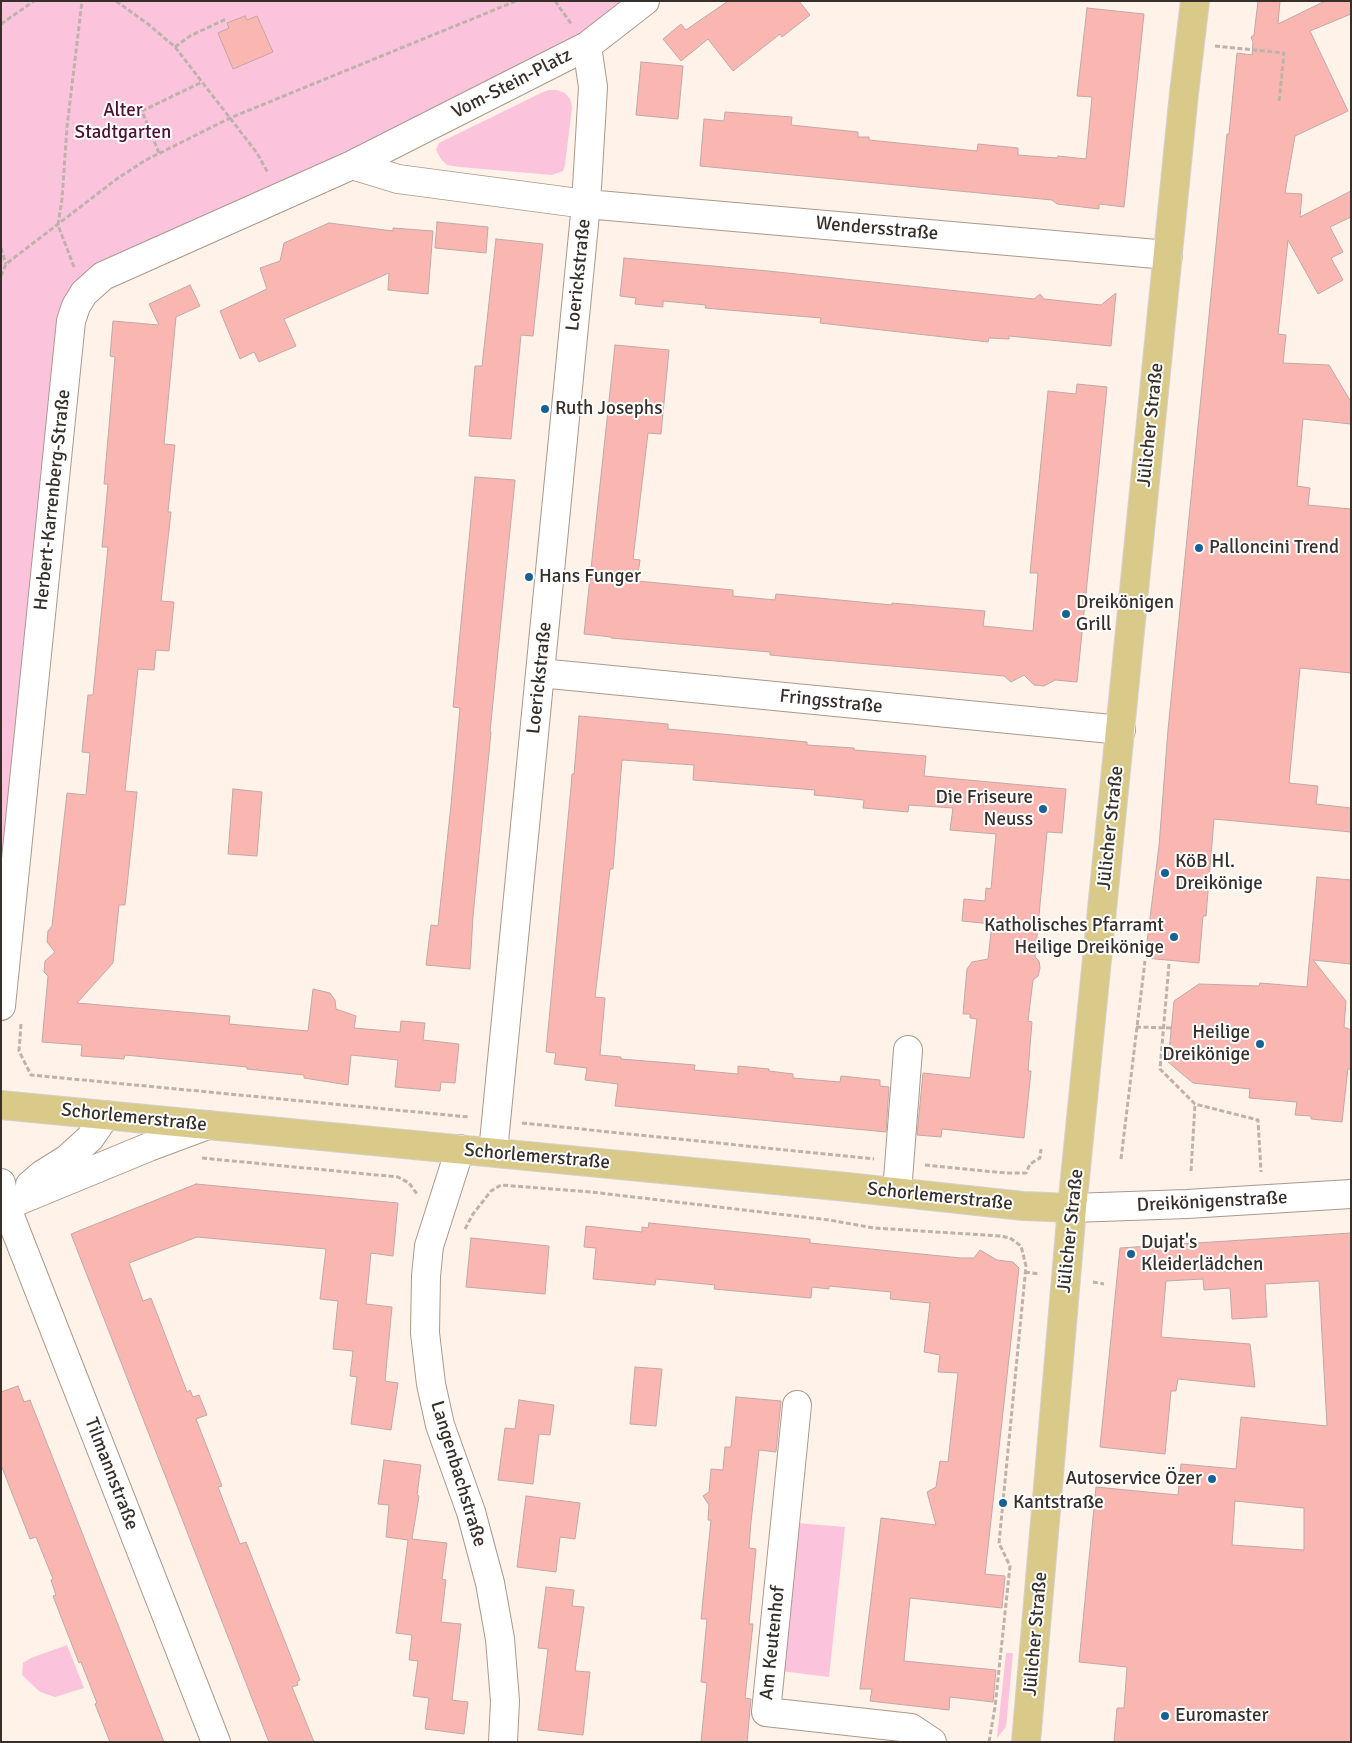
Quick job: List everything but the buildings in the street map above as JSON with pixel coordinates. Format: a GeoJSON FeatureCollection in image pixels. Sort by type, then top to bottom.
{"type":"FeatureCollection","features":[{"type":"Feature","properties":{"kind":"main road","name":"Jülicher Straße"},"geometry":{"type":"LineString","coordinates":[[1184,1],[1184,93]]}},
{"type":"Feature","properties":{"kind":"main road","name":"Jülicher Straße"},"geometry":{"type":"LineString","coordinates":[[1026,1742],[1072,1208],[1184,93],[1195,1]]}},
{"type":"Feature","properties":{"kind":"main road","name":"Schorlemerstraße"},"geometry":{"type":"LineString","coordinates":[[1,1105],[493,1152],[1023,1206],[1072,1208]]}},
{"type":"Feature","properties":{"kind":"street"},"geometry":{"type":"LineString","coordinates":[[587,46],[644,1]]}},
{"type":"Feature","properties":{"kind":"street","name":"Vom-Stein-Platz"},"geometry":{"type":"LineString","coordinates":[[352,166],[587,46],[593,87],[586,204]]}},
{"type":"Feature","properties":{"kind":"street"},"geometry":{"type":"LineString","coordinates":[[352,166],[398,179],[586,204]]}},
{"type":"Feature","properties":{"kind":"street","name":"Herbert-Karrenberg-Straße"},"geometry":{"type":"LineString","coordinates":[[11,1014],[71,321],[76,306],[84,293],[103,276],[352,166]]}},
{"type":"Feature","properties":{"kind":"street","name":"Wendersstraße"},"geometry":{"type":"LineString","coordinates":[[586,204],[1168,255]]}},
{"type":"Feature","properties":{"kind":"street","name":"Loerickstraße"},"geometry":{"type":"LineString","coordinates":[[493,1152],[586,204]]}},
{"type":"Feature","properties":{"kind":"street","name":"Fringsstraße"},"geometry":{"type":"LineString","coordinates":[[540,673],[1121,730]]}},
{"type":"Feature","properties":{"kind":"street"},"geometry":{"type":"LineString","coordinates":[[897,1192],[908,1050]]}},
{"type":"Feature","properties":{"kind":"street"},"geometry":{"type":"LineString","coordinates":[[3,1199],[67,1159],[90,1138],[106,1115]]}},
{"type":"Feature","properties":{"kind":"street"},"geometry":{"type":"LineString","coordinates":[[3,1199],[208,1126]]}},
{"type":"Feature","properties":{"kind":"street","name":"Langenbachstraße"},"geometry":{"type":"LineString","coordinates":[[460,1149],[429,1246],[426,1276],[425,1333],[431,1384],[440,1425],[471,1512],[490,1583],[500,1639],[505,1701],[503,1742]]}},
{"type":"Feature","properties":{"kind":"street","name":"Dreikönigenstraße"},"geometry":{"type":"LineString","coordinates":[[1072,1208],[1263,1200],[1351,1194]]}},
{"type":"Feature","properties":{"kind":"street","name":"Tilmannstraße"},"geometry":{"type":"LineString","coordinates":[[3,1199],[216,1742]]}},
{"type":"Feature","properties":{"kind":"street","name":"Am Keutenhof"},"geometry":{"type":"LineString","coordinates":[[797,1405],[766,1712],[911,1728],[932,1742]]}},
{"type":"Feature","properties":{"kind":"path"},"geometry":{"type":"LineString","coordinates":[[1,24],[34,1]]}},
{"type":"Feature","properties":{"kind":"path"},"geometry":{"type":"LineString","coordinates":[[77,276],[58,225],[82,1]]}},
{"type":"Feature","properties":{"kind":"path"},"geometry":{"type":"LineString","coordinates":[[116,1],[148,24],[175,47],[257,153],[269,176]]}},
{"type":"Feature","properties":{"kind":"path"},"geometry":{"type":"LineString","coordinates":[[1,276],[6,264],[118,178],[159,153],[230,118],[516,1]]}},
{"type":"Feature","properties":{"kind":"path"},"geometry":{"type":"LineString","coordinates":[[175,47],[190,36],[226,19]]}},
{"type":"Feature","properties":{"kind":"path"},"geometry":{"type":"LineString","coordinates":[[1190,44],[1284,53],[1279,102]]}},
{"type":"Feature","properties":{"kind":"path"},"geometry":{"type":"LineString","coordinates":[[159,153],[142,111],[202,82]]}},
{"type":"Feature","properties":{"kind":"path"},"geometry":{"type":"LineString","coordinates":[[1,248],[6,264]]}},
{"type":"Feature","properties":{"kind":"path"},"geometry":{"type":"LineString","coordinates":[[1121,1159],[1145,961]]}},
{"type":"Feature","properties":{"kind":"path"},"geometry":{"type":"LineString","coordinates":[[1169,964],[1160,1070],[1195,1104],[1258,1120],[1263,1200]]}},
{"type":"Feature","properties":{"kind":"path"},"geometry":{"type":"LineString","coordinates":[[11,1014],[18,1051],[31,1075],[495,1120],[1006,1173],[1026,1173],[1030,1164],[1040,1158],[1041,1149]]}},
{"type":"Feature","properties":{"kind":"path"},"geometry":{"type":"LineString","coordinates":[[1136,1027],[1171,1028]]}},
{"type":"Feature","properties":{"kind":"path"},"geometry":{"type":"LineString","coordinates":[[1191,1171],[1195,1104]]}},
{"type":"Feature","properties":{"kind":"path"},"geometry":{"type":"LineString","coordinates":[[195,1157],[398,1177]]}},
{"type":"Feature","properties":{"kind":"path"},"geometry":{"type":"LineString","coordinates":[[502,1185],[591,1192],[829,1220],[874,1228],[1000,1236],[1010,1238],[1021,1246],[1026,1266],[999,1543],[1010,1566],[995,1708],[989,1742]]}},
{"type":"Feature","properties":{"kind":"green space","name":"Alter Stadtgarten"},"geometry":{"type":"Polygon","coordinates":[[[1,1],[634,1],[601,27],[320,169],[83,277],[1,893],[1,1]]]}},
{"type":"Feature","properties":{"kind":"green space"},"geometry":{"type":"Polygon","coordinates":[[[549,90],[565,93],[570,99],[572,107],[563,171],[552,175],[460,167],[447,165],[441,159],[436,150],[439,143],[549,90]]]}},
{"type":"Feature","properties":{"kind":"green space"},"geometry":{"type":"Polygon","coordinates":[[[797,1523],[845,1527],[829,1677],[781,1671],[797,1523]]]}},
{"type":"Feature","properties":{"kind":"green space"},"geometry":{"type":"Polygon","coordinates":[[[67,1645],[84,1688],[55,1697],[40,1692],[22,1675],[23,1663],[31,1658],[67,1645]]]}},
{"type":"Feature","properties":{"kind":"green space"},"geometry":{"type":"Polygon","coordinates":[[[1006,1653],[1013,1653],[1006,1727],[997,1738],[1006,1653]]]}},
{"type":"Feature","properties":{"kind":"place","name":"Ruth Josephs"},"geometry":{"type":"Point","coordinates":[545,409]}},
{"type":"Feature","properties":{"kind":"place","name":"Palloncini Trend"},"geometry":{"type":"Point","coordinates":[1199,548]}},
{"type":"Feature","properties":{"kind":"place","name":"Hans Funger"},"geometry":{"type":"Point","coordinates":[529,577]}},
{"type":"Feature","properties":{"kind":"place","name":"Dreikönigen Grill"},"geometry":{"type":"Point","coordinates":[1066,614]}},
{"type":"Feature","properties":{"kind":"place","name":"Die Friseure Neuss"},"geometry":{"type":"Point","coordinates":[1043,809]}},
{"type":"Feature","properties":{"kind":"place","name":"KöB Hl. Dreikönige"},"geometry":{"type":"Point","coordinates":[1165,873]}},
{"type":"Feature","properties":{"kind":"place","name":"Katholisches Pfarramt Heilige Dreikönige"},"geometry":{"type":"Point","coordinates":[1174,937]}},
{"type":"Feature","properties":{"kind":"place","name":"Heilige Dreikönige"},"geometry":{"type":"Point","coordinates":[1260,1044]}},
{"type":"Feature","properties":{"kind":"place","name":"Dujat's Kleiderlädchen"},"geometry":{"type":"Point","coordinates":[1131,1254]}},
{"type":"Feature","properties":{"kind":"place","name":"Autoservice Özer"},"geometry":{"type":"Point","coordinates":[1212,1479]}},
{"type":"Feature","properties":{"kind":"place","name":"Kantstraße"},"geometry":{"type":"Point","coordinates":[1003,1503]}},
{"type":"Feature","properties":{"kind":"place","name":"Euromaster"},"geometry":{"type":"Point","coordinates":[1165,1716]}}]}
